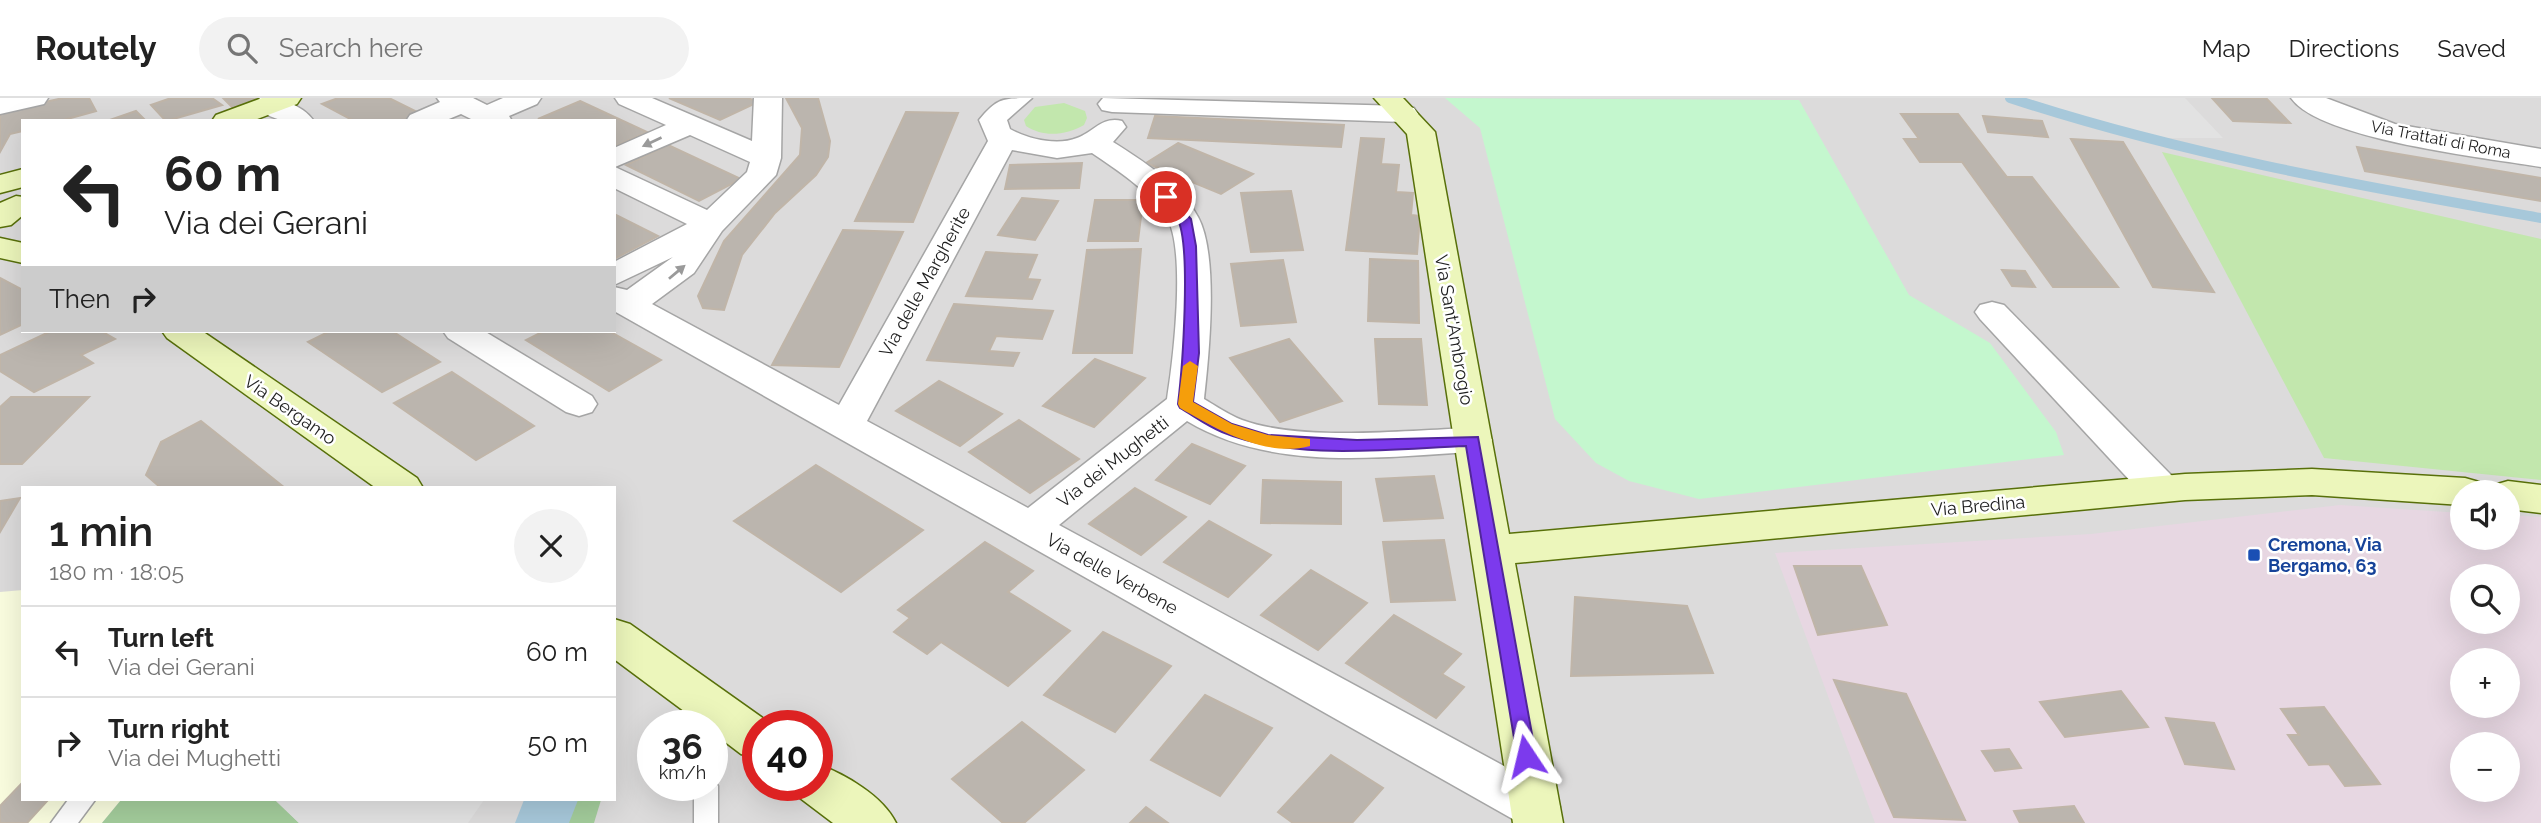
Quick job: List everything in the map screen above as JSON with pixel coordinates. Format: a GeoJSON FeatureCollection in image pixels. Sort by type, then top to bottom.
{"type":"FeatureCollection","features":[{"type":"Feature","properties":{"kind":"street"},"geometry":{"type":"LineString","coordinates":[[0,106],[34,98]]}},
{"type":"Feature","properties":{"kind":"street"},"geometry":{"type":"LineString","coordinates":[[424,119],[456,101],[493,118],[527,98]]}},
{"type":"Feature","properties":{"kind":"street"},"geometry":{"type":"LineString","coordinates":[[629,98],[766,158]]}},
{"type":"Feature","properties":{"kind":"street"},"geometry":{"type":"LineString","coordinates":[[619,292],[669,279],[691,260],[711,223],[761,175],[766,158],[768,98]]}},
{"type":"Feature","properties":{"kind":"street"},"geometry":{"type":"LineString","coordinates":[[1017,98],[1002,107],[993,120],[998,134],[1013,144],[1038,149],[1066,148],[1092,141],[1110,130],[1117,117],[1106,101]]}},
{"type":"Feature","properties":{"kind":"street","name":"Via Trattati di Roma"},"geometry":{"type":"LineString","coordinates":[[2305,98],[2330,113],[2372,128],[2541,158]]}},
{"type":"Feature","properties":{"kind":"street"},"geometry":{"type":"LineString","coordinates":[[231,119],[279,101],[298,119]]}},
{"type":"Feature","properties":{"kind":"street"},"geometry":{"type":"LineString","coordinates":[[1106,101],[1396,106]]}},
{"type":"Feature","properties":{"kind":"street","name":"Via Sant'Ambrogio"},"geometry":{"type":"LineString","coordinates":[[1396,106],[1421,132],[1537,815]]}},
{"type":"Feature","properties":{"kind":"street"},"geometry":{"type":"LineString","coordinates":[[689,125],[616,174],[711,223]]}},
{"type":"Feature","properties":{"kind":"street","name":"Via delle Margherite"},"geometry":{"type":"LineString","coordinates":[[846,426],[1004,138]]}},
{"type":"Feature","properties":{"kind":"street","name":"Via dei Mughetti"},"geometry":{"type":"LineString","coordinates":[[1029,528],[1185,404],[1192,353],[1192,291],[1185,219],[1166,197],[1110,151],[1092,141]]}},
{"type":"Feature","properties":{"kind":"street","name":"Via delle Verbene"},"geometry":{"type":"LineString","coordinates":[[619,292],[689,338],[1537,815]]}},
{"type":"Feature","properties":{"kind":"street"},"geometry":{"type":"LineString","coordinates":[[1992,312],[2161,489]]}},
{"type":"Feature","properties":{"kind":"street","name":"Via Bergamo"},"geometry":{"type":"LineString","coordinates":[[182,333],[400,486]]}},
{"type":"Feature","properties":{"kind":"street"},"geometry":{"type":"LineString","coordinates":[[483,335],[579,404]]}},
{"type":"Feature","properties":{"kind":"street"},"geometry":{"type":"LineString","coordinates":[[1185,404],[1226,428],[1267,440],[1357,445],[1473,440]]}},
{"type":"Feature","properties":{"kind":"street","name":"Via Bredina"},"geometry":{"type":"LineString","coordinates":[[1491,550],[2161,489],[2312,482],[2450,491]]}},
{"type":"Feature","properties":{"kind":"street"},"geometry":{"type":"LineString","coordinates":[[2520,496],[2541,499]]}},
{"type":"Feature","properties":{"kind":"street"},"geometry":{"type":"LineString","coordinates":[[616,638],[701,710]]}},
{"type":"Feature","properties":{"kind":"street"},"geometry":{"type":"LineString","coordinates":[[833,796],[871,823]]}},
{"type":"Feature","properties":{"kind":"lane"},"geometry":{"type":"LineString","coordinates":[[64,823],[82,801]]}},
{"type":"Feature","properties":{"kind":"lane"},"geometry":{"type":"LineString","coordinates":[[706,801],[706,823]]}},
{"type":"Feature","properties":{"kind":"shaded area"},"geometry":{"type":"Polygon","coordinates":[[[0,98],[2541,98],[2541,823],[0,823],[0,98]]]}},
{"type":"Feature","properties":{"kind":"shaded area"},"geometry":{"type":"Polygon","coordinates":[[[2020,98],[2185,98],[2223,138],[2150,138],[2081,120],[2020,98]]]}},
{"type":"Feature","properties":{"kind":"shaded area"},"geometry":{"type":"Polygon","coordinates":[[[2340,505],[2450,512],[2450,550],[2520,550],[2520,516],[2541,517],[2541,823],[1875,823],[1775,553],[2091,534],[2340,505]]]}},
{"type":"Feature","properties":{"kind":"shaded area"},"geometry":{"type":"Polygon","coordinates":[[[21,590],[21,801],[120,801],[102,823],[0,823],[0,592],[21,590]]]}},
{"type":"Feature","properties":{"kind":"shaded area"},"geometry":{"type":"Polygon","coordinates":[[[276,801],[483,801],[468,823],[299,823],[276,801]]]}},
{"type":"Feature","properties":{"kind":"green space"},"geometry":{"type":"Polygon","coordinates":[[[1445,98],[1799,100],[1909,295],[1990,343],[2056,432],[2064,455],[1699,499],[1629,481],[1596,463],[1555,419],[1480,128],[1445,98]]]}},
{"type":"Feature","properties":{"kind":"green space"},"geometry":{"type":"Polygon","coordinates":[[[1064,103],[1085,111],[1087,118],[1084,125],[1055,134],[1026,126],[1024,120],[1035,107],[1064,103]]]}},
{"type":"Feature","properties":{"kind":"green space"},"geometry":{"type":"Polygon","coordinates":[[[2162,152],[2541,239],[2541,480],[2324,458],[2162,152]]]}},
{"type":"Feature","properties":{"kind":"green space"},"geometry":{"type":"Polygon","coordinates":[[[120,801],[276,801],[299,823],[102,823],[120,801]]]}},
{"type":"Feature","properties":{"kind":"green space"},"geometry":{"type":"Polygon","coordinates":[[[555,801],[601,801],[594,823],[538,823],[555,801]]]}},
{"type":"Feature","properties":{"kind":"building"},"geometry":{"type":"Polygon","coordinates":[[[63,98],[89,98],[96,111],[67,119],[21,119],[21,131],[10,134],[0,152],[0,112],[63,98]]]}},
{"type":"Feature","properties":{"kind":"building"},"geometry":{"type":"Polygon","coordinates":[[[171,98],[212,98],[222,105],[164,119],[151,105],[171,98]]]}},
{"type":"Feature","properties":{"kind":"building"},"geometry":{"type":"Polygon","coordinates":[[[223,98],[261,98],[233,108],[223,98]]]}},
{"type":"Feature","properties":{"kind":"building"},"geometry":{"type":"Polygon","coordinates":[[[338,98],[389,98],[423,115],[413,119],[350,119],[322,104],[338,98]]]}},
{"type":"Feature","properties":{"kind":"building"},"geometry":{"type":"Polygon","coordinates":[[[669,98],[748,98],[758,102],[720,120],[669,98]]]}},
{"type":"Feature","properties":{"kind":"building"},"geometry":{"type":"Polygon","coordinates":[[[786,98],[818,98],[830,141],[828,157],[816,175],[775,213],[742,255],[724,310],[703,308],[698,296],[724,241],[800,155],[802,128],[786,98]]]}},
{"type":"Feature","properties":{"kind":"building"},"geometry":{"type":"Polygon","coordinates":[[[2212,98],[2266,98],[2290,123],[2233,121],[2212,98]]]}},
{"type":"Feature","properties":{"kind":"building"},"geometry":{"type":"Polygon","coordinates":[[[580,101],[647,132],[616,146],[616,119],[538,119],[580,101]]]}},
{"type":"Feature","properties":{"kind":"building"},"geometry":{"type":"Polygon","coordinates":[[[136,111],[144,119],[113,119],[136,111]]]}},
{"type":"Feature","properties":{"kind":"building"},"geometry":{"type":"Polygon","coordinates":[[[906,112],[958,113],[913,222],[855,221],[906,112]]]}},
{"type":"Feature","properties":{"kind":"building"},"geometry":{"type":"Polygon","coordinates":[[[1901,114],[1958,114],[2007,177],[2032,177],[2118,287],[2053,287],[1962,162],[1920,162],[1904,139],[1919,139],[1901,114]]]}},
{"type":"Feature","properties":{"kind":"building"},"geometry":{"type":"Polygon","coordinates":[[[1155,116],[1344,125],[1341,147],[1148,138],[1155,116]]]}},
{"type":"Feature","properties":{"kind":"building"},"geometry":{"type":"Polygon","coordinates":[[[1983,116],[2042,121],[2048,137],[1988,132],[1983,116]]]}},
{"type":"Feature","properties":{"kind":"building"},"geometry":{"type":"Polygon","coordinates":[[[1361,138],[1384,139],[1381,164],[1399,165],[1396,192],[1413,193],[1411,215],[1420,216],[1417,254],[1346,250],[1361,138]]]}},
{"type":"Feature","properties":{"kind":"building"},"geometry":{"type":"Polygon","coordinates":[[[2071,139],[2123,142],[2214,292],[2153,287],[2071,139]]]}},
{"type":"Feature","properties":{"kind":"building"},"geometry":{"type":"Polygon","coordinates":[[[1178,143],[1253,174],[1221,194],[1146,163],[1178,143]]]}},
{"type":"Feature","properties":{"kind":"building"},"geometry":{"type":"Polygon","coordinates":[[[668,145],[741,179],[699,201],[626,165],[668,145]]]}},
{"type":"Feature","properties":{"kind":"building"},"geometry":{"type":"Polygon","coordinates":[[[2357,147],[2541,178],[2541,201],[2365,171],[2357,147]]]}},
{"type":"Feature","properties":{"kind":"building"},"geometry":{"type":"Polygon","coordinates":[[[1082,163],[1079,188],[1005,189],[1010,165],[1082,163]]]}},
{"type":"Feature","properties":{"kind":"building"},"geometry":{"type":"Polygon","coordinates":[[[1291,191],[1303,250],[1251,252],[1241,193],[1291,191]]]}},
{"type":"Feature","properties":{"kind":"building"},"geometry":{"type":"Polygon","coordinates":[[[1022,198],[1058,201],[1035,240],[998,235],[1022,198]]]}},
{"type":"Feature","properties":{"kind":"building"},"geometry":{"type":"Polygon","coordinates":[[[1095,200],[1143,200],[1138,241],[1088,241],[1095,200]]]}},
{"type":"Feature","properties":{"kind":"building"},"geometry":{"type":"Polygon","coordinates":[[[616,215],[658,236],[616,258],[616,215]]]}},
{"type":"Feature","properties":{"kind":"building"},"geometry":{"type":"Polygon","coordinates":[[[843,230],[903,232],[839,367],[772,365],[843,230]]]}},
{"type":"Feature","properties":{"kind":"building"},"geometry":{"type":"Polygon","coordinates":[[[1141,249],[1132,353],[1073,353],[1087,250],[1141,249]]]}},
{"type":"Feature","properties":{"kind":"building"},"geometry":{"type":"Polygon","coordinates":[[[986,252],[1037,255],[1027,279],[1040,280],[1032,299],[966,296],[986,252]]]}},
{"type":"Feature","properties":{"kind":"building"},"geometry":{"type":"Polygon","coordinates":[[[1370,259],[1418,261],[1419,323],[1368,321],[1370,259]]]}},
{"type":"Feature","properties":{"kind":"building"},"geometry":{"type":"Polygon","coordinates":[[[1283,260],[1296,322],[1241,326],[1231,264],[1283,260]]]}},
{"type":"Feature","properties":{"kind":"building"},"geometry":{"type":"Polygon","coordinates":[[[2002,270],[2025,271],[2035,287],[2012,286],[2002,270]]]}},
{"type":"Feature","properties":{"kind":"building"},"geometry":{"type":"Polygon","coordinates":[[[0,278],[21,289],[21,325],[0,335],[0,278]]]}},
{"type":"Feature","properties":{"kind":"building"},"geometry":{"type":"Polygon","coordinates":[[[954,304],[1053,311],[1042,339],[996,336],[989,351],[1019,353],[1013,366],[927,360],[954,304]]]}},
{"type":"Feature","properties":{"kind":"building"},"geometry":{"type":"Polygon","coordinates":[[[47,333],[104,333],[115,339],[81,355],[93,363],[34,392],[0,371],[0,355],[47,333]]]}},
{"type":"Feature","properties":{"kind":"building"},"geometry":{"type":"Polygon","coordinates":[[[326,333],[395,333],[440,362],[382,392],[308,342],[326,333]]]}},
{"type":"Feature","properties":{"kind":"building"},"geometry":{"type":"Polygon","coordinates":[[[540,333],[613,333],[661,360],[609,391],[526,340],[540,333]]]}},
{"type":"Feature","properties":{"kind":"building"},"geometry":{"type":"Polygon","coordinates":[[[1289,339],[1342,401],[1280,422],[1230,358],[1289,339]]]}},
{"type":"Feature","properties":{"kind":"building"},"geometry":{"type":"Polygon","coordinates":[[[1375,339],[1421,339],[1427,405],[1379,404],[1375,339]]]}},
{"type":"Feature","properties":{"kind":"building"},"geometry":{"type":"Polygon","coordinates":[[[1095,359],[1145,378],[1094,427],[1043,406],[1095,359]]]}},
{"type":"Feature","properties":{"kind":"building"},"geometry":{"type":"Polygon","coordinates":[[[452,372],[534,426],[476,460],[394,403],[452,372]]]}},
{"type":"Feature","properties":{"kind":"building"},"geometry":{"type":"Polygon","coordinates":[[[939,381],[1002,414],[960,446],[896,411],[939,381]]]}},
{"type":"Feature","properties":{"kind":"building"},"geometry":{"type":"Polygon","coordinates":[[[11,397],[89,397],[22,464],[0,464],[0,407],[11,397]]]}},
{"type":"Feature","properties":{"kind":"building"},"geometry":{"type":"Polygon","coordinates":[[[1019,420],[1079,459],[1030,493],[969,452],[1019,420]]]}},
{"type":"Feature","properties":{"kind":"building"},"geometry":{"type":"Polygon","coordinates":[[[201,421],[282,486],[159,486],[146,475],[161,442],[201,421]]]}},
{"type":"Feature","properties":{"kind":"building"},"geometry":{"type":"Polygon","coordinates":[[[1192,444],[1245,466],[1210,504],[1156,480],[1192,444]]]}},
{"type":"Feature","properties":{"kind":"building"},"geometry":{"type":"Polygon","coordinates":[[[816,465],[923,530],[841,592],[734,521],[816,465]]]}},
{"type":"Feature","properties":{"kind":"building"},"geometry":{"type":"Polygon","coordinates":[[[1434,476],[1443,518],[1384,521],[1376,479],[1434,476]]]}},
{"type":"Feature","properties":{"kind":"building"},"geometry":{"type":"Polygon","coordinates":[[[1263,480],[1341,482],[1341,524],[1261,523],[1263,480]]]}},
{"type":"Feature","properties":{"kind":"building"},"geometry":{"type":"Polygon","coordinates":[[[1135,488],[1186,517],[1141,555],[1089,524],[1135,488]]]}},
{"type":"Feature","properties":{"kind":"building"},"geometry":{"type":"Polygon","coordinates":[[[20,498],[0,532],[0,501],[20,498]]]}},
{"type":"Feature","properties":{"kind":"building"},"geometry":{"type":"Polygon","coordinates":[[[1209,521],[1271,555],[1228,597],[1164,562],[1209,521]]]}},
{"type":"Feature","properties":{"kind":"building"},"geometry":{"type":"Polygon","coordinates":[[[1444,540],[1455,600],[1391,602],[1383,542],[1444,540]]]}},
{"type":"Feature","properties":{"kind":"building"},"geometry":{"type":"Polygon","coordinates":[[[985,542],[1033,571],[1008,592],[1070,631],[1008,686],[941,642],[927,654],[894,632],[910,618],[898,610],[985,542]]]}},
{"type":"Feature","properties":{"kind":"building"},"geometry":{"type":"Polygon","coordinates":[[[1794,566],[1861,566],[1887,625],[1818,635],[1794,566]]]}},
{"type":"Feature","properties":{"kind":"building"},"geometry":{"type":"Polygon","coordinates":[[[1311,570],[1367,603],[1318,650],[1261,615],[1311,570]]]}},
{"type":"Feature","properties":{"kind":"building"},"geometry":{"type":"Polygon","coordinates":[[[1575,597],[1687,606],[1713,673],[1571,676],[1575,597]]]}},
{"type":"Feature","properties":{"kind":"building"},"geometry":{"type":"Polygon","coordinates":[[[1394,615],[1461,654],[1442,674],[1464,687],[1436,718],[1346,663],[1394,615]]]}},
{"type":"Feature","properties":{"kind":"building"},"geometry":{"type":"Polygon","coordinates":[[[1103,632],[1171,666],[1115,732],[1044,695],[1103,632]]]}},
{"type":"Feature","properties":{"kind":"building"},"geometry":{"type":"Polygon","coordinates":[[[1834,680],[1906,694],[1965,820],[1894,817],[1834,680]]]}},
{"type":"Feature","properties":{"kind":"building"},"geometry":{"type":"Polygon","coordinates":[[[2121,691],[2148,727],[2065,737],[2040,702],[2121,691]]]}},
{"type":"Feature","properties":{"kind":"building"},"geometry":{"type":"Polygon","coordinates":[[[1205,695],[1272,728],[1220,796],[1151,760],[1205,695]]]}},
{"type":"Feature","properties":{"kind":"building"},"geometry":{"type":"Polygon","coordinates":[[[2324,707],[2380,784],[2345,786],[2329,764],[2309,765],[2288,735],[2299,735],[2281,709],[2324,707]]]}},
{"type":"Feature","properties":{"kind":"building"},"geometry":{"type":"Polygon","coordinates":[[[2166,718],[2214,723],[2234,769],[2185,764],[2166,718]]]}},
{"type":"Feature","properties":{"kind":"building"},"geometry":{"type":"Polygon","coordinates":[[[1022,722],[1084,770],[1024,823],[1003,823],[952,779],[1022,722]]]}},
{"type":"Feature","properties":{"kind":"building"},"geometry":{"type":"Polygon","coordinates":[[[2009,749],[2021,768],[1995,771],[1982,751],[2009,749]]]}},
{"type":"Feature","properties":{"kind":"building"},"geometry":{"type":"Polygon","coordinates":[[[1331,755],[1383,788],[1352,823],[1293,823],[1278,812],[1331,755]]]}},
{"type":"Feature","properties":{"kind":"building"},"geometry":{"type":"Polygon","coordinates":[[[21,784],[21,801],[47,801],[27,823],[0,823],[0,806],[21,784]]]}},
{"type":"Feature","properties":{"kind":"building"},"geometry":{"type":"Polygon","coordinates":[[[2074,806],[2084,823],[2020,823],[2014,811],[2074,806]]]}},
{"type":"Feature","properties":{"kind":"building"},"geometry":{"type":"Polygon","coordinates":[[[1146,807],[1168,823],[1130,823],[1146,807]]]}},
{"type":"Feature","properties":{"kind":"waterway"},"geometry":{"type":"LineString","coordinates":[[2010,98],[2207,153],[2541,218]]}},
{"type":"Feature","properties":{"kind":"waterway"},"geometry":{"type":"LineString","coordinates":[[542,823],[551,801]]}},
{"type":"Feature","properties":{"kind":"slow traffic"},"geometry":{"type":"LineString","coordinates":[[1190,366],[1185,404],[1226,428],[1267,440],[1305,442]]}},
{"type":"Feature","properties":{"kind":"place","name":"Cremona, Via Bergamo, 63"},"geometry":{"type":"Point","coordinates":[2254,555]}},
{"type":"Feature","properties":{"kind":"route"},"geometry":{"type":"LineString","coordinates":[[1166,197],[1185,219],[1189,246],[1192,353],[1185,404],[1226,428],[1267,440],[1357,445],[1473,440],[1526,756]]}}]}
